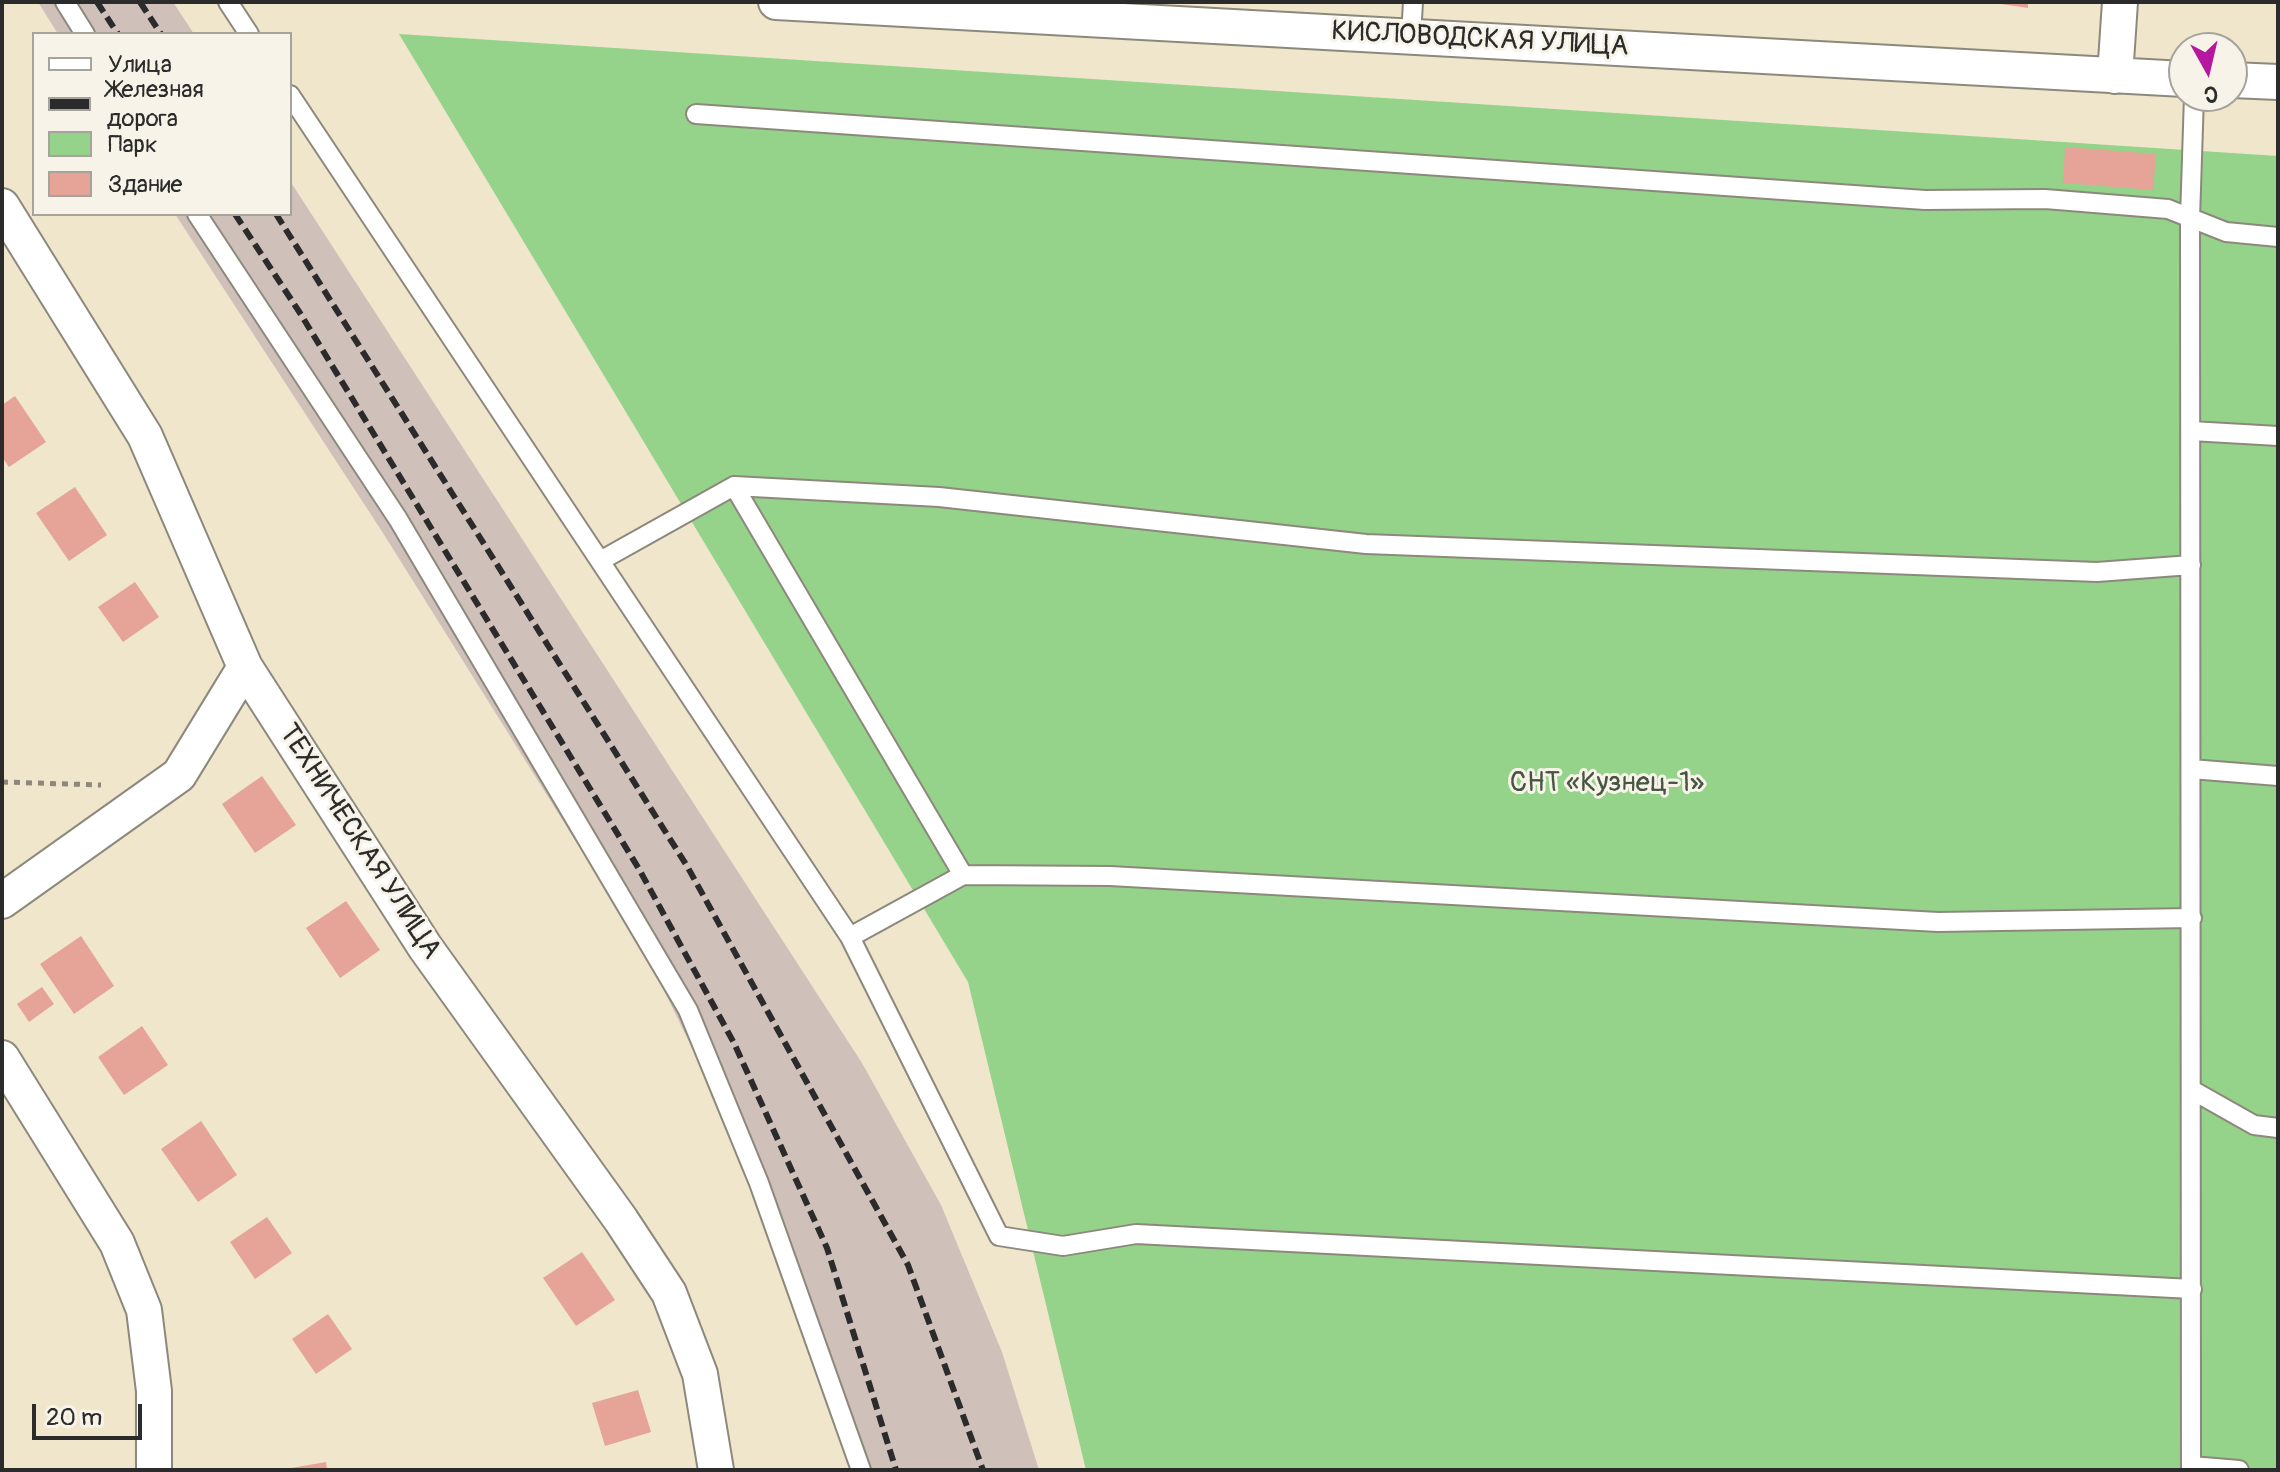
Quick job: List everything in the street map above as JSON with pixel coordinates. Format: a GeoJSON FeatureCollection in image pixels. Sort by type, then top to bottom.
{"type":"FeatureCollection","features":[{"type":"Feature","properties":{"kind":"street","name":"КИСЛОВОДСКАЯ УЛИЦА"},"geometry":{"type":"LineString","coordinates":[[776,2],[2168,78]]}},
{"type":"Feature","properties":{"kind":"street"},"geometry":{"type":"LineString","coordinates":[[2115,76],[2120,2]]}},
{"type":"Feature","properties":{"kind":"street"},"geometry":{"type":"LineString","coordinates":[[2248,81],[2278,82]]}},
{"type":"Feature","properties":{"kind":"street","name":"ТЕХНИЧЕСКАЯ УЛИЦА"},"geometry":{"type":"LineString","coordinates":[[2,206],[145,436],[245,667],[425,947],[621,1220],[669,1293],[700,1374],[716,1470]]}},
{"type":"Feature","properties":{"kind":"street"},"geometry":{"type":"LineString","coordinates":[[2,901],[179,775],[245,667]]}},
{"type":"Feature","properties":{"kind":"street"},"geometry":{"type":"LineString","coordinates":[[2,1058],[117,1243],[144,1310],[154,1391],[154,1470]]}},
{"type":"Feature","properties":{"kind":"lane"},"geometry":{"type":"LineString","coordinates":[[65,2],[84,32]]}},
{"type":"Feature","properties":{"kind":"lane"},"geometry":{"type":"LineString","coordinates":[[228,2],[248,32]]}},
{"type":"Feature","properties":{"kind":"lane"},"geometry":{"type":"LineString","coordinates":[[1411,36],[1413,2]]}},
{"type":"Feature","properties":{"kind":"lane"},"geometry":{"type":"LineString","coordinates":[[292,98],[850,937],[999,1236],[1063,1246],[1136,1234],[2192,1289]]}},
{"type":"Feature","properties":{"kind":"lane"},"geometry":{"type":"LineString","coordinates":[[2193,112],[2190,219],[2191,1468],[2239,1470]]}},
{"type":"Feature","properties":{"kind":"lane"},"geometry":{"type":"LineString","coordinates":[[696,114],[1909,199],[2045,199],[2168,209],[2226,232],[2278,237]]}},
{"type":"Feature","properties":{"kind":"lane"},"geometry":{"type":"LineString","coordinates":[[198,216],[398,519],[688,1010],[759,1183],[861,1470]]}},
{"type":"Feature","properties":{"kind":"lane"},"geometry":{"type":"LineString","coordinates":[[2191,431],[2278,436]]}},
{"type":"Feature","properties":{"kind":"lane"},"geometry":{"type":"LineString","coordinates":[[600,561],[734,486],[939,497],[1366,544],[2097,572],[2191,565]]}},
{"type":"Feature","properties":{"kind":"lane"},"geometry":{"type":"LineString","coordinates":[[734,486],[963,875]]}},
{"type":"Feature","properties":{"kind":"lane"},"geometry":{"type":"LineString","coordinates":[[2191,769],[2278,776]]}},
{"type":"Feature","properties":{"kind":"lane"},"geometry":{"type":"LineString","coordinates":[[850,937],[963,875],[1110,876],[1938,922],[2192,918]]}},
{"type":"Feature","properties":{"kind":"lane"},"geometry":{"type":"LineString","coordinates":[[2192,1090],[2254,1125],[2278,1128]]}},
{"type":"Feature","properties":{"kind":"path"},"geometry":{"type":"LineString","coordinates":[[2,782],[117,785],[142,804]]}},
{"type":"Feature","properties":{"kind":"shaded area"},"geometry":{"type":"Polygon","coordinates":[[[38,2],[173,2],[193,32],[57,32],[38,2]]]}},
{"type":"Feature","properties":{"kind":"shaded area"},"geometry":{"type":"Polygon","coordinates":[[[292,184],[862,1063],[941,1205],[1002,1352],[1039,1470],[854,1470],[749,1164],[645,952],[383,533],[176,216],[292,216],[292,184]]]}},
{"type":"Feature","properties":{"kind":"green space","name":"СНТ «Кузнец-1»"},"geometry":{"type":"Polygon","coordinates":[[[399,34],[2278,156],[2278,1470],[1086,1470],[968,982],[399,34]]]}},
{"type":"Feature","properties":{"kind":"building"},"geometry":{"type":"Polygon","coordinates":[[[1987,2],[2028,2],[2028,8],[1987,2]]]}},
{"type":"Feature","properties":{"kind":"building"},"geometry":{"type":"Polygon","coordinates":[[[2065,147],[2156,154],[2153,190],[2063,183],[2065,147]]]}},
{"type":"Feature","properties":{"kind":"building"},"geometry":{"type":"Polygon","coordinates":[[[15,396],[46,442],[9,467],[2,457],[2,405],[15,396]]]}},
{"type":"Feature","properties":{"kind":"building"},"geometry":{"type":"Polygon","coordinates":[[[75,487],[107,535],[69,561],[36,513],[75,487]]]}},
{"type":"Feature","properties":{"kind":"building"},"geometry":{"type":"Polygon","coordinates":[[[135,582],[159,617],[123,642],[98,607],[135,582]]]}},
{"type":"Feature","properties":{"kind":"building"},"geometry":{"type":"Polygon","coordinates":[[[262,776],[296,825],[255,853],[222,804],[262,776]]]}},
{"type":"Feature","properties":{"kind":"building"},"geometry":{"type":"Polygon","coordinates":[[[346,901],[380,950],[340,978],[306,928],[346,901]]]}},
{"type":"Feature","properties":{"kind":"building"},"geometry":{"type":"Polygon","coordinates":[[[81,936],[114,986],[74,1014],[40,964],[81,936]]]}},
{"type":"Feature","properties":{"kind":"building"},"geometry":{"type":"Polygon","coordinates":[[[42,987],[54,1004],[29,1022],[17,1004],[42,987]]]}},
{"type":"Feature","properties":{"kind":"building"},"geometry":{"type":"Polygon","coordinates":[[[142,1026],[168,1065],[124,1095],[98,1057],[142,1026]]]}},
{"type":"Feature","properties":{"kind":"building"},"geometry":{"type":"Polygon","coordinates":[[[201,1121],[237,1175],[198,1202],[161,1149],[201,1121]]]}},
{"type":"Feature","properties":{"kind":"building"},"geometry":{"type":"Polygon","coordinates":[[[267,1217],[292,1253],[255,1279],[230,1242],[267,1217]]]}},
{"type":"Feature","properties":{"kind":"building"},"geometry":{"type":"Polygon","coordinates":[[[582,1252],[615,1300],[576,1326],[543,1278],[582,1252]]]}},
{"type":"Feature","properties":{"kind":"building"},"geometry":{"type":"Polygon","coordinates":[[[328,1314],[352,1349],[316,1374],[292,1339],[328,1314]]]}},
{"type":"Feature","properties":{"kind":"building"},"geometry":{"type":"Polygon","coordinates":[[[638,1390],[651,1432],[605,1446],[592,1403],[638,1390]]]}},
{"type":"Feature","properties":{"kind":"building"},"geometry":{"type":"Polygon","coordinates":[[[326,1462],[327,1470],[291,1468],[326,1462]]]}},
{"type":"Feature","properties":{"kind":"railway"},"geometry":{"type":"LineString","coordinates":[[97,2],[117,32]]}},
{"type":"Feature","properties":{"kind":"railway"},"geometry":{"type":"LineString","coordinates":[[140,2],[160,32]]}},
{"type":"Feature","properties":{"kind":"railway"},"geometry":{"type":"LineString","coordinates":[[236,216],[300,313],[639,869],[734,1043],[827,1248],[896,1470]]}},
{"type":"Feature","properties":{"kind":"railway"},"geometry":{"type":"LineString","coordinates":[[277,216],[687,866],[908,1265],[983,1470]]}}]}
